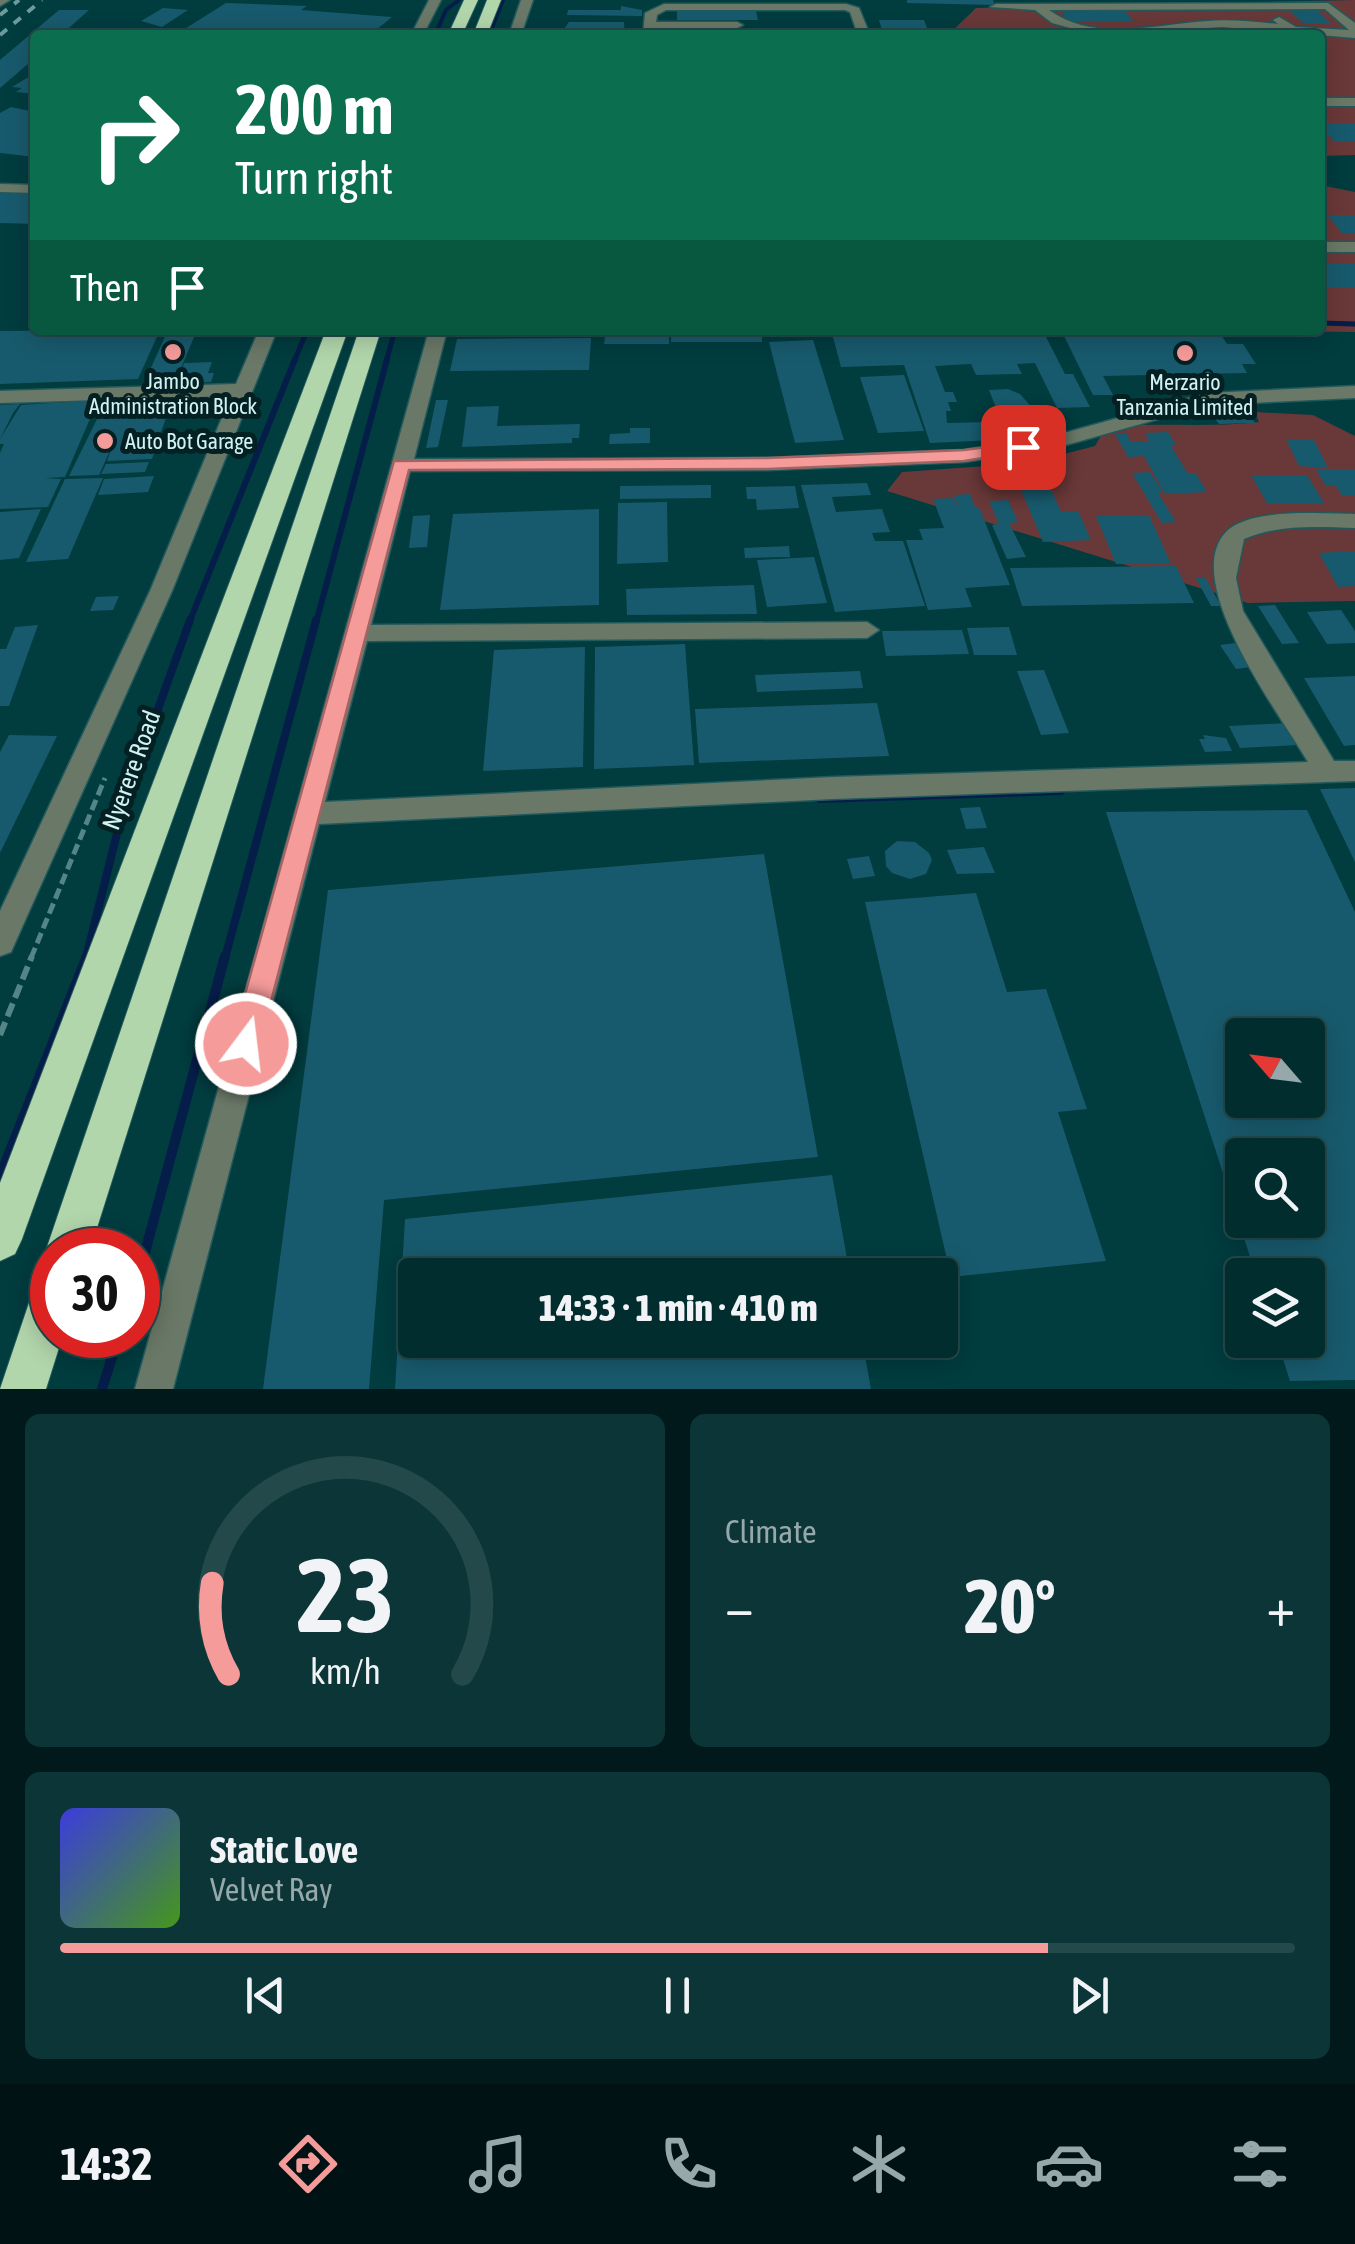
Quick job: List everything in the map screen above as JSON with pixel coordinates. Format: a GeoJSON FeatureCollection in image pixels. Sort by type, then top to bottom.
{"type":"FeatureCollection","features":[{"type":"Feature","properties":{"kind":"highway"},"geometry":{"type":"LineString","coordinates":[[457,30],[471,0]]}},
{"type":"Feature","properties":{"kind":"highway"},"geometry":{"type":"LineString","coordinates":[[482,28],[494,0]]}},
{"type":"Feature","properties":{"kind":"highway","name":"Nyerere Road"},"geometry":{"type":"LineString","coordinates":[[0,1239],[334,335]]}},
{"type":"Feature","properties":{"kind":"highway"},"geometry":{"type":"LineString","coordinates":[[75,1228],[368,335]]}},
{"type":"Feature","properties":{"kind":"highway"},"geometry":{"type":"LineString","coordinates":[[22,1389],[32,1358]]}},
{"type":"Feature","properties":{"kind":"street"},"geometry":{"type":"LineString","coordinates":[[419,30],[434,0]]}},
{"type":"Feature","properties":{"kind":"street"},"geometry":{"type":"LineString","coordinates":[[517,30],[527,0]]}},
{"type":"Feature","properties":{"kind":"street"},"geometry":{"type":"LineString","coordinates":[[1264,6],[1290,29]]}},
{"type":"Feature","properties":{"kind":"street"},"geometry":{"type":"LineString","coordinates":[[996,7],[1328,6],[1355,32]]}},
{"type":"Feature","properties":{"kind":"street"},"geometry":{"type":"LineString","coordinates":[[737,25],[649,30],[651,13],[664,7],[846,7],[855,10],[862,30]]}},
{"type":"Feature","properties":{"kind":"street"},"geometry":{"type":"LineString","coordinates":[[1038,7],[1064,25],[1110,30]]}},
{"type":"Feature","properties":{"kind":"street"},"geometry":{"type":"LineString","coordinates":[[1146,30],[1216,24],[1312,30]]}},
{"type":"Feature","properties":{"kind":"street"},"geometry":{"type":"LineString","coordinates":[[1325,31],[1355,32]]}},
{"type":"Feature","properties":{"kind":"street"},"geometry":{"type":"LineString","coordinates":[[1325,102],[1355,102]]}},
{"type":"Feature","properties":{"kind":"street"},"geometry":{"type":"LineString","coordinates":[[0,188],[30,189]]}},
{"type":"Feature","properties":{"kind":"street"},"geometry":{"type":"LineString","coordinates":[[1325,247],[1355,247]]}},
{"type":"Feature","properties":{"kind":"street"},"geometry":{"type":"LineString","coordinates":[[0,942],[161,591],[266,335]]}},
{"type":"Feature","properties":{"kind":"street"},"geometry":{"type":"LineString","coordinates":[[154,1389],[437,335]]}},
{"type":"Feature","properties":{"kind":"street"},"geometry":{"type":"LineString","coordinates":[[0,397],[242,390]]}},
{"type":"Feature","properties":{"kind":"street"},"geometry":{"type":"LineString","coordinates":[[401,464],[768,464],[964,456],[1052,443],[1207,398],[1355,392]]}},
{"type":"Feature","properties":{"kind":"street"},"geometry":{"type":"LineString","coordinates":[[1327,772],[1231,611],[1226,578],[1228,549],[1235,536],[1258,524],[1290,520],[1355,521]]}},
{"type":"Feature","properties":{"kind":"street"},"geometry":{"type":"LineString","coordinates":[[356,634],[867,630]]}},
{"type":"Feature","properties":{"kind":"street"},"geometry":{"type":"LineString","coordinates":[[307,814],[833,788],[1355,771]]}},
{"type":"Feature","properties":{"kind":"shaded area"},"geometry":{"type":"Polygon","coordinates":[[[1355,0],[1355,155],[1325,156],[1325,30],[953,30],[976,8],[1355,0]]]}},
{"type":"Feature","properties":{"kind":"shaded area"},"geometry":{"type":"Polygon","coordinates":[[[1325,186],[1355,192],[1355,332],[1325,332],[1325,186]]]}},
{"type":"Feature","properties":{"kind":"shaded area"},"geometry":{"type":"Polygon","coordinates":[[[1255,412],[1313,415],[1355,436],[1355,601],[1248,603],[887,491],[902,472],[1029,463],[1095,446],[1106,427],[1259,422],[1255,412]]]}},
{"type":"Feature","properties":{"kind":"building"},"geometry":{"type":"Polygon","coordinates":[[[993,0],[995,5],[907,3],[993,0]]]}},
{"type":"Feature","properties":{"kind":"building"},"geometry":{"type":"Polygon","coordinates":[[[226,3],[307,6],[301,10],[392,17],[376,30],[183,30],[226,3]]]}},
{"type":"Feature","properties":{"kind":"building"},"geometry":{"type":"Polygon","coordinates":[[[621,6],[642,10],[642,16],[567,15],[568,10],[621,10],[621,6]]]}},
{"type":"Feature","properties":{"kind":"building"},"geometry":{"type":"Polygon","coordinates":[[[163,8],[188,10],[162,27],[141,21],[163,8]]]}},
{"type":"Feature","properties":{"kind":"building"},"geometry":{"type":"Polygon","coordinates":[[[1288,9],[1315,9],[1332,24],[1304,24],[1288,9]]]}},
{"type":"Feature","properties":{"kind":"building"},"geometry":{"type":"Polygon","coordinates":[[[59,10],[89,10],[67,30],[35,30],[59,10]]]}},
{"type":"Feature","properties":{"kind":"building"},"geometry":{"type":"Polygon","coordinates":[[[677,10],[756,11],[758,20],[677,20],[677,10]]]}},
{"type":"Feature","properties":{"kind":"building"},"geometry":{"type":"Polygon","coordinates":[[[1061,10],[1125,11],[1133,21],[1067,21],[1061,10]]]}},
{"type":"Feature","properties":{"kind":"building"},"geometry":{"type":"Polygon","coordinates":[[[879,20],[924,20],[928,30],[882,30],[879,20]]]}},
{"type":"Feature","properties":{"kind":"building"},"geometry":{"type":"Polygon","coordinates":[[[569,22],[624,22],[625,30],[563,30],[569,22]]]}},
{"type":"Feature","properties":{"kind":"building"},"geometry":{"type":"Polygon","coordinates":[[[30,35],[30,62],[0,88],[0,60],[30,35]]]}},
{"type":"Feature","properties":{"kind":"building"},"geometry":{"type":"Polygon","coordinates":[[[30,76],[30,93],[16,92],[22,88],[12,87],[30,76]]]}},
{"type":"Feature","properties":{"kind":"building"},"geometry":{"type":"Polygon","coordinates":[[[11,107],[30,111],[30,156],[0,153],[0,113],[11,107]]]}},
{"type":"Feature","properties":{"kind":"building"},"geometry":{"type":"Polygon","coordinates":[[[1325,123],[1355,123],[1355,142],[1335,142],[1325,135],[1325,123]]]}},
{"type":"Feature","properties":{"kind":"building"},"geometry":{"type":"Polygon","coordinates":[[[0,189],[30,190],[30,224],[0,223],[0,189]]]}},
{"type":"Feature","properties":{"kind":"building"},"geometry":{"type":"Polygon","coordinates":[[[1327,215],[1355,215],[1355,233],[1342,233],[1327,215]]]}},
{"type":"Feature","properties":{"kind":"building"},"geometry":{"type":"Polygon","coordinates":[[[1325,264],[1355,264],[1355,288],[1325,288],[1325,264]]]}},
{"type":"Feature","properties":{"kind":"building"},"geometry":{"type":"Polygon","coordinates":[[[0,331],[30,331],[30,335],[158,335],[138,379],[0,384],[0,331]]]}},
{"type":"Feature","properties":{"kind":"building","name":"Jambo Administration Block"},"geometry":{"type":"Polygon","coordinates":[[[166,335],[195,335],[178,375],[166,374],[164,379],[177,378],[175,384],[145,381],[166,335]]]}},
{"type":"Feature","properties":{"kind":"building"},"geometry":{"type":"Polygon","coordinates":[[[762,335],[762,342],[671,342],[671,336],[762,335]]]}},
{"type":"Feature","properties":{"kind":"building"},"geometry":{"type":"Polygon","coordinates":[[[1045,335],[1065,374],[1073,374],[1090,407],[1057,408],[1035,363],[1017,364],[1022,374],[976,375],[971,364],[935,366],[945,392],[953,392],[957,402],[948,402],[951,411],[946,411],[947,423],[988,422],[996,440],[930,443],[904,365],[841,367],[833,337],[1045,335]]]}},
{"type":"Feature","properties":{"kind":"building"},"geometry":{"type":"Polygon","coordinates":[[[1221,335],[1227,344],[1243,344],[1256,364],[1242,364],[1247,373],[1103,376],[1113,395],[1093,395],[1064,336],[1221,335]]]}},
{"type":"Feature","properties":{"kind":"building"},"geometry":{"type":"Polygon","coordinates":[[[605,337],[669,337],[669,344],[604,344],[605,337]]]}},
{"type":"Feature","properties":{"kind":"building"},"geometry":{"type":"Polygon","coordinates":[[[591,338],[589,370],[450,371],[457,339],[591,338]]]}},
{"type":"Feature","properties":{"kind":"building"},"geometry":{"type":"Polygon","coordinates":[[[813,340],[844,440],[795,443],[769,342],[813,340]]]}},
{"type":"Feature","properties":{"kind":"building"},"geometry":{"type":"Polygon","coordinates":[[[212,362],[208,373],[214,373],[211,382],[192,383],[195,374],[180,375],[184,363],[212,362]]]}},
{"type":"Feature","properties":{"kind":"building"},"geometry":{"type":"Polygon","coordinates":[[[904,375],[924,431],[878,433],[860,377],[904,375]]]}},
{"type":"Feature","properties":{"kind":"building"},"geometry":{"type":"Polygon","coordinates":[[[1008,389],[1020,394],[1036,412],[1035,429],[1028,437],[1008,438],[989,390],[1008,389]]]}},
{"type":"Feature","properties":{"kind":"building"},"geometry":{"type":"Polygon","coordinates":[[[98,400],[65,477],[45,478],[61,479],[48,507],[0,509],[0,453],[4,444],[0,444],[0,439],[21,405],[98,400]]]}},
{"type":"Feature","properties":{"kind":"building"},"geometry":{"type":"Polygon","coordinates":[[[436,400],[448,400],[438,447],[426,448],[436,400]]]}},
{"type":"Feature","properties":{"kind":"building"},"geometry":{"type":"Polygon","coordinates":[[[20,404],[13,413],[0,439],[0,405],[20,404]]]}},
{"type":"Feature","properties":{"kind":"building"},"geometry":{"type":"Polygon","coordinates":[[[499,406],[497,426],[580,424],[579,438],[572,438],[572,443],[462,447],[467,407],[499,406]]]}},
{"type":"Feature","properties":{"kind":"building","name":"Auto Bot Garage"},"geometry":{"type":"Polygon","coordinates":[[[168,412],[152,459],[107,461],[113,444],[99,475],[69,476],[99,415],[168,412]]]}},
{"type":"Feature","properties":{"kind":"building"},"geometry":{"type":"Polygon","coordinates":[[[1250,415],[1255,423],[1219,424],[1214,417],[1250,415]]]}},
{"type":"Feature","properties":{"kind":"building"},"geometry":{"type":"Polygon","coordinates":[[[630,428],[650,428],[650,443],[609,444],[610,434],[630,433],[630,428]]]}},
{"type":"Feature","properties":{"kind":"building"},"geometry":{"type":"Polygon","coordinates":[[[1168,432],[1176,445],[1171,446],[1188,474],[1196,474],[1207,492],[1165,494],[1144,456],[1128,457],[1115,434],[1127,434],[1131,442],[1149,441],[1145,433],[1168,432]]]}},
{"type":"Feature","properties":{"kind":"building"},"geometry":{"type":"Polygon","coordinates":[[[1286,439],[1314,440],[1328,468],[1299,466],[1286,439]]]}},
{"type":"Feature","properties":{"kind":"building"},"geometry":{"type":"Polygon","coordinates":[[[149,462],[145,472],[101,474],[106,464],[149,462]]]}},
{"type":"Feature","properties":{"kind":"building"},"geometry":{"type":"Polygon","coordinates":[[[1316,470],[1355,470],[1355,495],[1342,495],[1336,486],[1326,486],[1316,470]]]}},
{"type":"Feature","properties":{"kind":"building"},"geometry":{"type":"Polygon","coordinates":[[[1150,472],[1176,522],[1162,523],[1132,473],[1150,472]]]}},
{"type":"Feature","properties":{"kind":"building"},"geometry":{"type":"Polygon","coordinates":[[[1251,475],[1307,475],[1324,503],[1267,503],[1251,475]]]}},
{"type":"Feature","properties":{"kind":"building"},"geometry":{"type":"Polygon","coordinates":[[[154,476],[148,492],[98,495],[104,479],[154,476]]]}},
{"type":"Feature","properties":{"kind":"building"},"geometry":{"type":"Polygon","coordinates":[[[103,478],[68,559],[26,562],[65,479],[103,478]]]}},
{"type":"Feature","properties":{"kind":"building"},"geometry":{"type":"Polygon","coordinates":[[[1048,482],[1061,512],[1078,511],[1091,540],[1043,542],[1018,483],[1048,482]]]}},
{"type":"Feature","properties":{"kind":"building"},"geometry":{"type":"Polygon","coordinates":[[[867,483],[871,495],[832,497],[836,512],[882,509],[890,532],[872,533],[875,541],[903,541],[925,606],[835,612],[801,485],[867,483]]]}},
{"type":"Feature","properties":{"kind":"building"},"geometry":{"type":"Polygon","coordinates":[[[711,485],[711,498],[620,499],[620,486],[711,485]]]}},
{"type":"Feature","properties":{"kind":"building"},"geometry":{"type":"Polygon","coordinates":[[[795,486],[799,508],[757,510],[756,499],[747,499],[746,487],[795,486]]]}},
{"type":"Feature","properties":{"kind":"building"},"geometry":{"type":"Polygon","coordinates":[[[970,494],[975,507],[979,507],[1010,585],[965,588],[972,607],[928,610],[906,540],[923,540],[919,529],[944,528],[933,499],[953,498],[959,508],[954,495],[970,494]]]}},
{"type":"Feature","properties":{"kind":"building"},"geometry":{"type":"Polygon","coordinates":[[[1008,500],[1018,522],[1009,523],[1026,557],[1007,559],[992,525],[999,524],[989,501],[1008,500]]]}},
{"type":"Feature","properties":{"kind":"building"},"geometry":{"type":"Polygon","coordinates":[[[667,502],[668,562],[617,564],[618,503],[667,502]]]}},
{"type":"Feature","properties":{"kind":"building"},"geometry":{"type":"Polygon","coordinates":[[[41,509],[19,558],[0,560],[0,512],[41,509]]]}},
{"type":"Feature","properties":{"kind":"building"},"geometry":{"type":"Polygon","coordinates":[[[599,509],[599,605],[440,610],[453,514],[599,509]]]}},
{"type":"Feature","properties":{"kind":"building"},"geometry":{"type":"Polygon","coordinates":[[[430,515],[427,547],[409,548],[413,516],[430,515]]]}},
{"type":"Feature","properties":{"kind":"building"},"geometry":{"type":"Polygon","coordinates":[[[1149,515],[1171,564],[1116,564],[1096,516],[1149,515]]]}},
{"type":"Feature","properties":{"kind":"building"},"geometry":{"type":"Polygon","coordinates":[[[789,546],[790,557],[745,558],[744,548],[789,546]]]}},
{"type":"Feature","properties":{"kind":"building"},"geometry":{"type":"Polygon","coordinates":[[[1355,551],[1355,586],[1338,587],[1319,553],[1355,551]]]}},
{"type":"Feature","properties":{"kind":"building"},"geometry":{"type":"Polygon","coordinates":[[[814,557],[827,603],[767,607],[757,560],[814,557]]]}},
{"type":"Feature","properties":{"kind":"building"},"geometry":{"type":"Polygon","coordinates":[[[1176,566],[1194,603],[1022,606],[1010,568],[1176,566]]]}},
{"type":"Feature","properties":{"kind":"building"},"geometry":{"type":"Polygon","coordinates":[[[1205,577],[1221,606],[1211,606],[1196,578],[1205,577]]]}},
{"type":"Feature","properties":{"kind":"building"},"geometry":{"type":"Polygon","coordinates":[[[754,585],[757,614],[627,615],[626,589],[754,585]]]}},
{"type":"Feature","properties":{"kind":"building"},"geometry":{"type":"Polygon","coordinates":[[[119,596],[113,610],[90,611],[96,597],[119,596]]]}},
{"type":"Feature","properties":{"kind":"building"},"geometry":{"type":"Polygon","coordinates":[[[1275,605],[1299,643],[1282,644],[1258,606],[1275,605]]]}},
{"type":"Feature","properties":{"kind":"building"},"geometry":{"type":"Polygon","coordinates":[[[1341,610],[1355,631],[1355,643],[1327,644],[1307,612],[1341,610]]]}},
{"type":"Feature","properties":{"kind":"building"},"geometry":{"type":"Polygon","coordinates":[[[38,625],[9,706],[0,706],[0,649],[6,649],[15,627],[38,625]]]}},
{"type":"Feature","properties":{"kind":"building"},"geometry":{"type":"Polygon","coordinates":[[[1009,627],[1017,655],[974,655],[967,628],[1009,627]]]}},
{"type":"Feature","properties":{"kind":"building"},"geometry":{"type":"Polygon","coordinates":[[[962,630],[969,654],[886,656],[882,631],[962,630]]]}},
{"type":"Feature","properties":{"kind":"building"},"geometry":{"type":"Polygon","coordinates":[[[1235,643],[1251,667],[1236,669],[1220,645],[1235,643]]]}},
{"type":"Feature","properties":{"kind":"building"},"geometry":{"type":"Polygon","coordinates":[[[685,644],[694,765],[594,769],[595,647],[685,644]]]}},
{"type":"Feature","properties":{"kind":"building"},"geometry":{"type":"Polygon","coordinates":[[[585,647],[583,767],[483,771],[494,650],[585,647]]]}},
{"type":"Feature","properties":{"kind":"building"},"geometry":{"type":"Polygon","coordinates":[[[1044,670],[1069,733],[1041,735],[1017,671],[1044,670]]]}},
{"type":"Feature","properties":{"kind":"building"},"geometry":{"type":"Polygon","coordinates":[[[860,671],[863,688],[757,692],[755,675],[860,671]]]}},
{"type":"Feature","properties":{"kind":"building"},"geometry":{"type":"Polygon","coordinates":[[[1355,676],[1355,745],[1344,746],[1304,678],[1355,676]]]}},
{"type":"Feature","properties":{"kind":"building"},"geometry":{"type":"Polygon","coordinates":[[[877,703],[889,756],[699,763],[695,709],[877,703]]]}},
{"type":"Feature","properties":{"kind":"building"},"geometry":{"type":"Polygon","coordinates":[[[1287,723],[1299,745],[1240,748],[1229,726],[1287,723]]]}},
{"type":"Feature","properties":{"kind":"building"},"geometry":{"type":"Polygon","coordinates":[[[9,735],[57,736],[0,853],[0,752],[9,735]]]}},
{"type":"Feature","properties":{"kind":"building"},"geometry":{"type":"Polygon","coordinates":[[[1203,735],[1226,738],[1232,751],[1205,752],[1199,739],[1205,739],[1203,735]]]}},
{"type":"Feature","properties":{"kind":"building"},"geometry":{"type":"Polygon","coordinates":[[[1355,788],[1355,862],[1320,789],[1355,788]]]}},
{"type":"Feature","properties":{"kind":"building"},"geometry":{"type":"Polygon","coordinates":[[[980,807],[987,828],[966,829],[960,808],[980,807]]]}},
{"type":"Feature","properties":{"kind":"building"},"geometry":{"type":"Polygon","coordinates":[[[1307,810],[1355,912],[1355,1380],[1290,1381],[1283,1358],[1325,1358],[1325,1258],[1250,1258],[1244,1238],[1325,1238],[1325,1138],[1225,1138],[1225,1179],[1106,812],[1307,810]]]}},
{"type":"Feature","properties":{"kind":"building"},"geometry":{"type":"Polygon","coordinates":[[[897,841],[915,842],[929,853],[932,860],[926,874],[910,879],[892,873],[886,866],[885,851],[897,841]]]}},
{"type":"Feature","properties":{"kind":"building"},"geometry":{"type":"Polygon","coordinates":[[[984,847],[995,873],[957,874],[947,850],[984,847]]]}},
{"type":"Feature","properties":{"kind":"building"},"geometry":{"type":"Polygon","coordinates":[[[764,854],[818,1157],[384,1200],[369,1389],[263,1389],[328,890],[764,854]]]}},
{"type":"Feature","properties":{"kind":"building"},"geometry":{"type":"Polygon","coordinates":[[[869,856],[875,876],[853,879],[847,859],[869,856]]]}},
{"type":"Feature","properties":{"kind":"building"},"geometry":{"type":"Polygon","coordinates":[[[976,893],[1007,992],[1046,989],[1087,1109],[1058,1112],[1106,1261],[958,1276],[958,1258],[947,1258],[865,902],[976,893]]]}},
{"type":"Feature","properties":{"kind":"building"},"geometry":{"type":"Polygon","coordinates":[[[832,1175],[847,1258],[403,1258],[405,1219],[832,1175]]]}},
{"type":"Feature","properties":{"kind":"building"},"geometry":{"type":"Polygon","coordinates":[[[398,1338],[398,1358],[865,1358],[871,1389],[395,1389],[398,1338]]]}},
{"type":"Feature","properties":{"kind":"waterway"},"geometry":{"type":"LineString","coordinates":[[437,30],[446,10],[459,0]]}},
{"type":"Feature","properties":{"kind":"waterway"},"geometry":{"type":"LineString","coordinates":[[491,30],[503,0]]}},
{"type":"Feature","properties":{"kind":"waterway"},"geometry":{"type":"LineString","coordinates":[[1325,323],[1355,324]]}},
{"type":"Feature","properties":{"kind":"waterway"},"geometry":{"type":"LineString","coordinates":[[294,362],[305,335]]}},
{"type":"Feature","properties":{"kind":"waterway"},"geometry":{"type":"LineString","coordinates":[[386,362],[394,335]]}},
{"type":"Feature","properties":{"kind":"waterway"},"geometry":{"type":"LineString","coordinates":[[189,623],[295,359]]}},
{"type":"Feature","properties":{"kind":"waterway"},"geometry":{"type":"LineString","coordinates":[[316,623],[387,359]]}},
{"type":"Feature","properties":{"kind":"waterway"},"geometry":{"type":"LineString","coordinates":[[86,958],[125,801],[190,620]]}},
{"type":"Feature","properties":{"kind":"waterway"},"geometry":{"type":"LineString","coordinates":[[225,958],[316,620]]}},
{"type":"Feature","properties":{"kind":"waterway"},"geometry":{"type":"LineString","coordinates":[[820,799],[1061,791]]}},
{"type":"Feature","properties":{"kind":"waterway"},"geometry":{"type":"LineString","coordinates":[[0,1176],[87,956]]}},
{"type":"Feature","properties":{"kind":"waterway"},"geometry":{"type":"LineString","coordinates":[[152,1228],[225,956]]}},
{"type":"Feature","properties":{"kind":"waterway"},"geometry":{"type":"LineString","coordinates":[[102,1389],[112,1358]]}},
{"type":"Feature","properties":{"kind":"railway"},"geometry":{"type":"LineString","coordinates":[[0,15],[19,0]]}},
{"type":"Feature","properties":{"kind":"railway"},"geometry":{"type":"LineString","coordinates":[[0,35],[42,0]]}},
{"type":"Feature","properties":{"kind":"place","name":"Jambo Administration Block"},"geometry":{"type":"Point","coordinates":[173,352]}},
{"type":"Feature","properties":{"kind":"place","name":"Merzario Tanzania Limited"},"geometry":{"type":"Point","coordinates":[1185,353]}},
{"type":"Feature","properties":{"kind":"place","name":"Auto Bot Garage"},"geometry":{"type":"Point","coordinates":[105,441]}},
{"type":"Feature","properties":{"kind":"route"},"geometry":{"type":"LineString","coordinates":[[246,1044],[401,464],[768,464],[964,456],[1023,447]]}}]}
